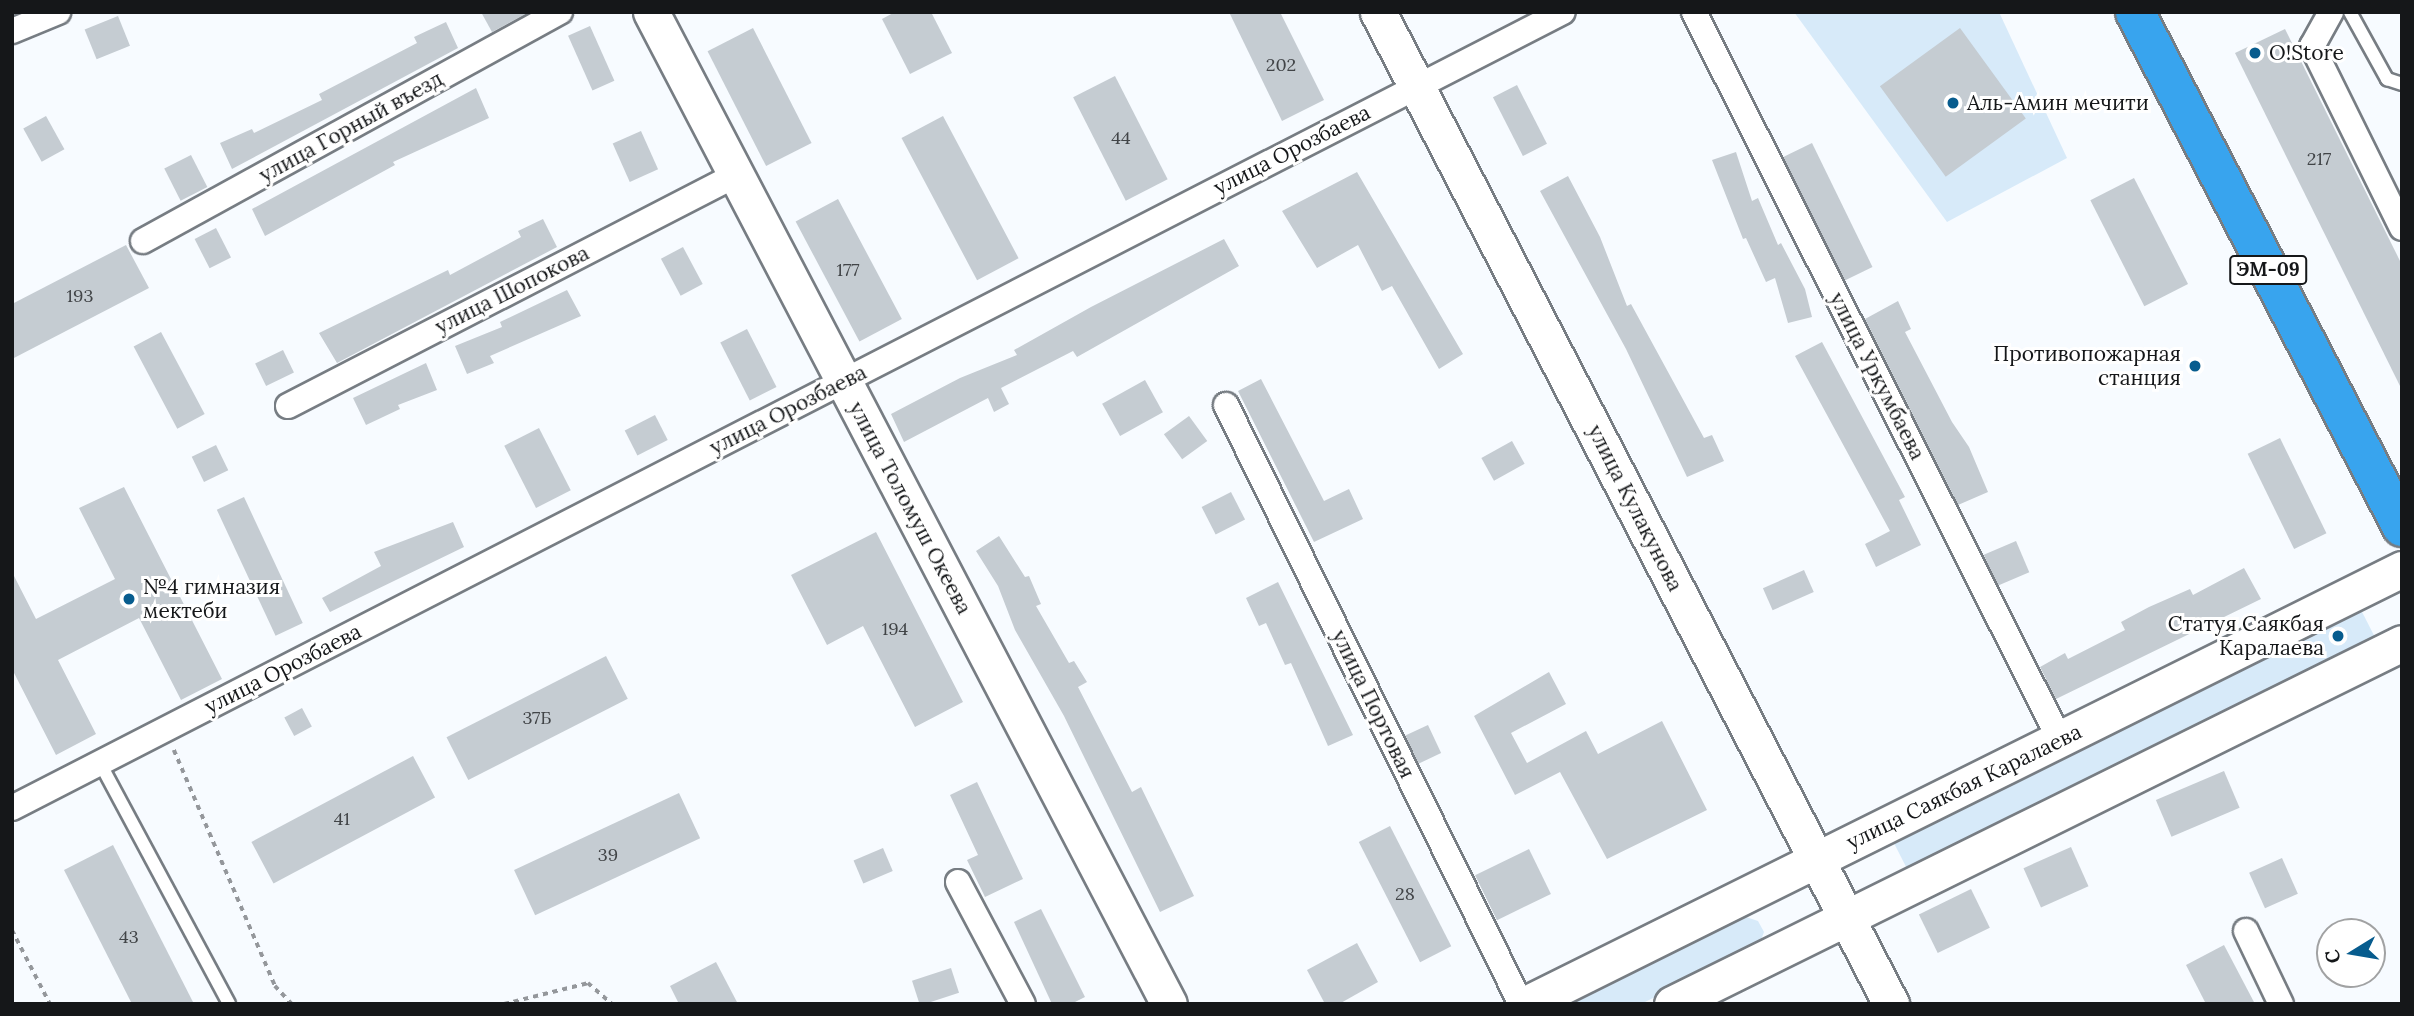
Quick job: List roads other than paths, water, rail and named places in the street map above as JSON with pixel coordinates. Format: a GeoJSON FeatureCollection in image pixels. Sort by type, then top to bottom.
{"type":"FeatureCollection","features":[{"type":"Feature","properties":{"kind":"highway","name":"ЭМ-09"},"geometry":{"type":"LineString","coordinates":[[2135,12],[2402,527]]}},
{"type":"Feature","properties":{"kind":"street"},"geometry":{"type":"LineString","coordinates":[[12,31],[58,12]]}},
{"type":"Feature","properties":{"kind":"street","name":"улица Горный въезд"},"geometry":{"type":"LineString","coordinates":[[143,241],[560,12]]}},
{"type":"Feature","properties":{"kind":"street","name":"улица Кулакунова"},"geometry":{"type":"LineString","coordinates":[[1378,12],[1891,1004]]}},
{"type":"Feature","properties":{"kind":"street","name":"улица Орозбаева"},"geometry":{"type":"LineString","coordinates":[[12,808],[1563,12]]}},
{"type":"Feature","properties":{"kind":"street","name":"улица Уркумбаева"},"geometry":{"type":"LineString","coordinates":[[1694,12],[2060,740]]}},
{"type":"Feature","properties":{"kind":"street"},"geometry":{"type":"LineString","coordinates":[[2331,12],[2312,46],[2402,228]]}},
{"type":"Feature","properties":{"kind":"street","name":"улица Толомуш Океева"},"geometry":{"type":"LineString","coordinates":[[657,17],[736,175],[1169,1004]]}},
{"type":"Feature","properties":{"kind":"street","name":"улица Шопокова"},"geometry":{"type":"LineString","coordinates":[[288,406],[736,175]]}},
{"type":"Feature","properties":{"kind":"street","name":"улица Портовая"},"geometry":{"type":"LineString","coordinates":[[1226,405],[1523,1004]]}},
{"type":"Feature","properties":{"kind":"street","name":"улица Саякбая Каралаева"},"geometry":{"type":"LineString","coordinates":[[1523,1004],[2402,569]]}},
{"type":"Feature","properties":{"kind":"street"},"geometry":{"type":"LineString","coordinates":[[1672,1004],[2402,643]]}},
{"type":"Feature","properties":{"kind":"street"},"geometry":{"type":"LineString","coordinates":[[958,882],[1023,1004]]}},
{"type":"Feature","properties":{"kind":"street"},"geometry":{"type":"LineString","coordinates":[[2246,930],[2281,1004]]}},
{"type":"Feature","properties":{"kind":"lane"},"geometry":{"type":"LineString","coordinates":[[2350,12],[2387,79],[2402,84]]}},
{"type":"Feature","properties":{"kind":"lane"},"geometry":{"type":"LineString","coordinates":[[100,763],[229,1004]]}},
{"type":"Feature","properties":{"kind":"place","name":"O!Store"},"geometry":{"type":"Point","coordinates":[2255,53]}},
{"type":"Feature","properties":{"kind":"place","name":"Аль-Амин мечити"},"geometry":{"type":"Point","coordinates":[1953,103]}},
{"type":"Feature","properties":{"kind":"place","name":"Противопожарная станция"},"geometry":{"type":"Point","coordinates":[2195,366]}},
{"type":"Feature","properties":{"kind":"place","name":"№4 гимназия мектеби"},"geometry":{"type":"Point","coordinates":[129,599]}},
{"type":"Feature","properties":{"kind":"place","name":"Статуя Саякбая Каралаева"},"geometry":{"type":"Point","coordinates":[2338,636]}}]}
